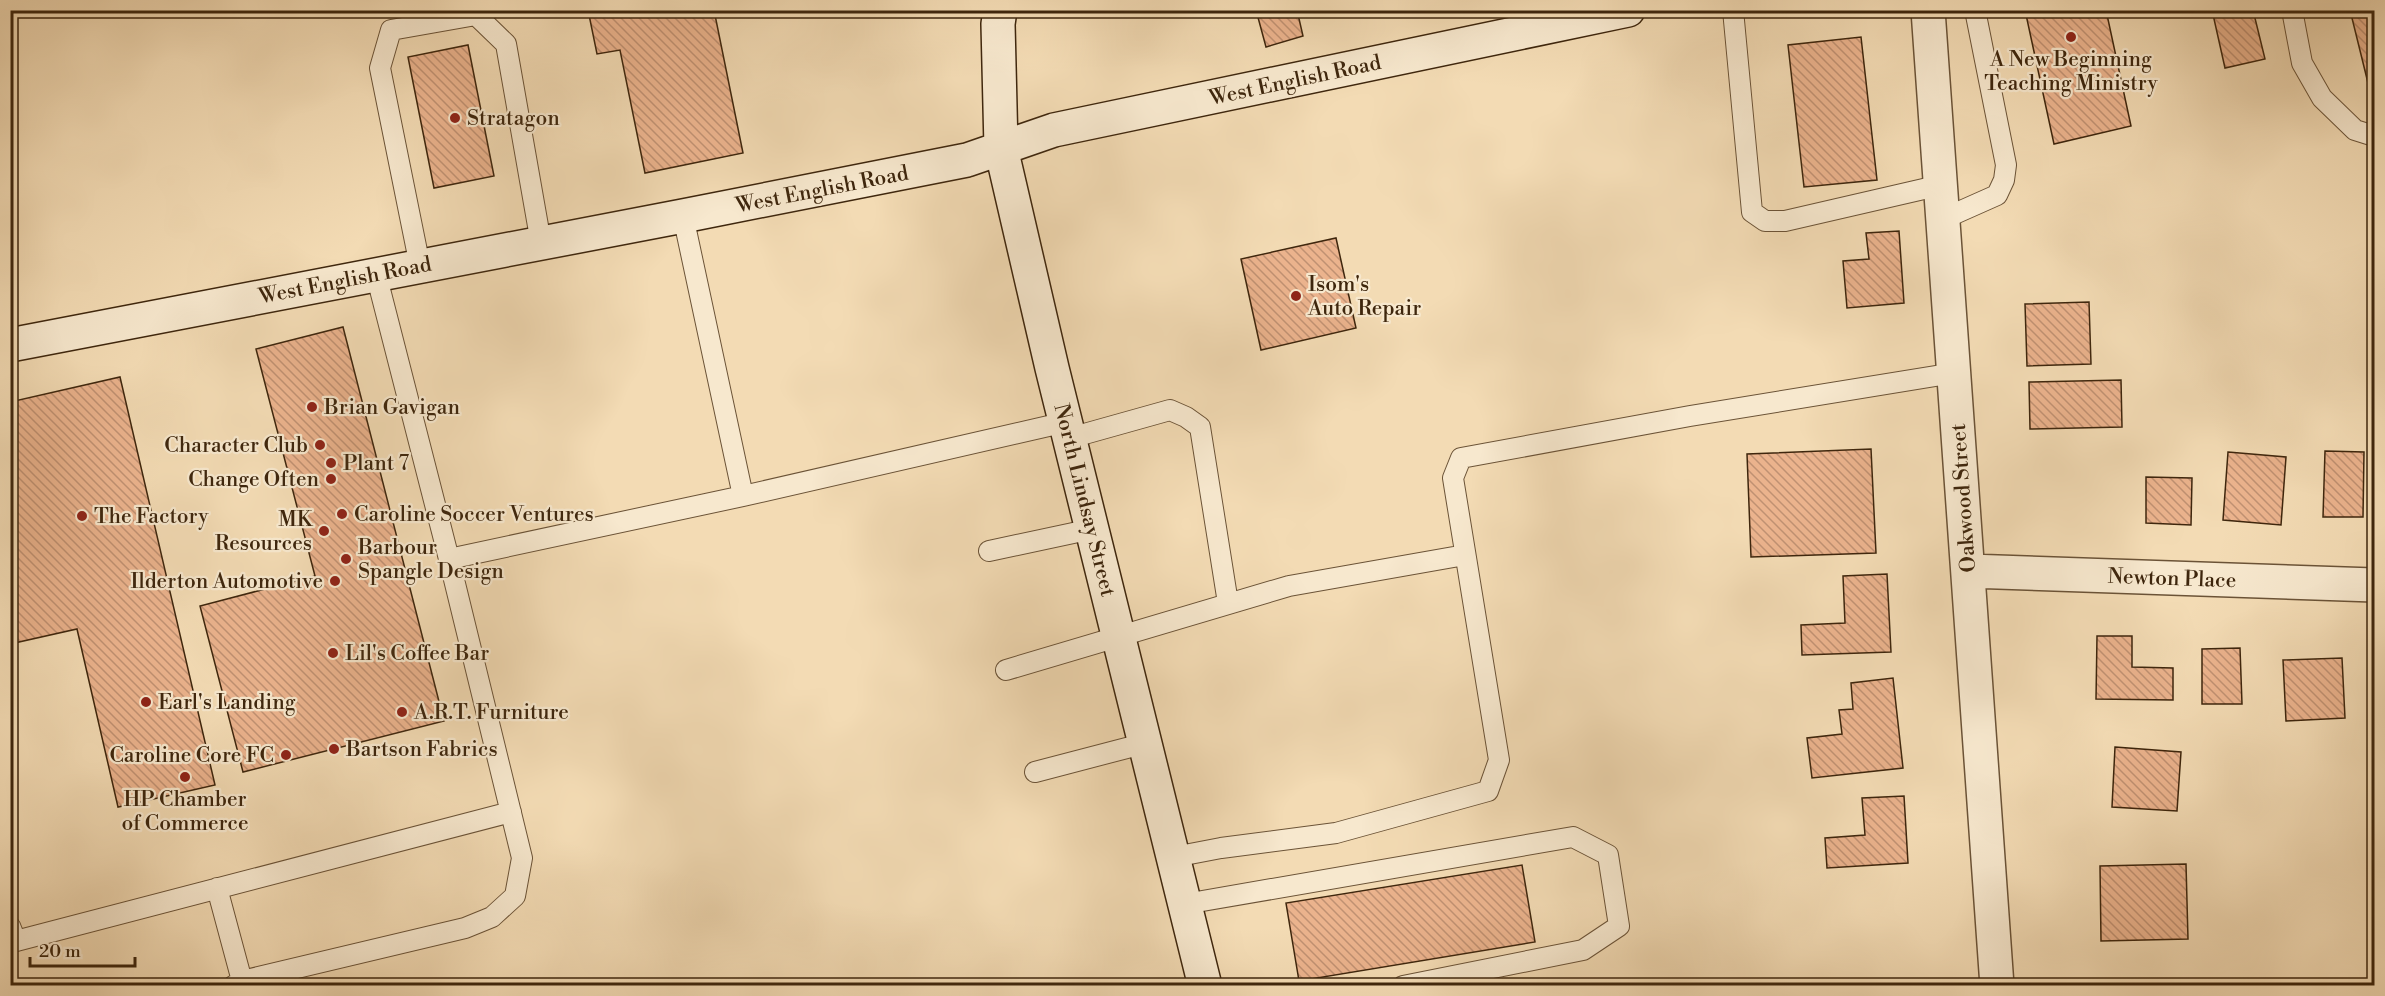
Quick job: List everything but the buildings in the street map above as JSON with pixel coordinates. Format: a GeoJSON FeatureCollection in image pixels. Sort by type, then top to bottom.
{"type":"FeatureCollection","features":[{"type":"Feature","properties":{"kind":"main road","name":"North Lindsay Street"},"geometry":{"type":"LineString","coordinates":[[1000,10],[998,24],[1001,148],[1205,986]]}},
{"type":"Feature","properties":{"kind":"main road","name":"West English Road"},"geometry":{"type":"LineString","coordinates":[[12,338],[420,266],[967,160],[1054,130],[1525,21],[1628,10]]}},
{"type":"Feature","properties":{"kind":"main road","name":"Oakwood Street"},"geometry":{"type":"LineString","coordinates":[[1928,10],[1997,986]]}},
{"type":"Feature","properties":{"kind":"main road","name":"Newton Place"},"geometry":{"type":"LineString","coordinates":[[1969,571],[2374,585]]}},
{"type":"Feature","properties":{"kind":"lane"},"geometry":{"type":"LineString","coordinates":[[1733,10],[1752,212],[1765,221],[1785,221],[1941,185]]}},
{"type":"Feature","properties":{"kind":"lane"},"geometry":{"type":"LineString","coordinates":[[1943,219],[1997,195],[2005,172],[2006,165],[1976,10]]}},
{"type":"Feature","properties":{"kind":"lane"},"geometry":{"type":"LineString","coordinates":[[2292,10],[2302,63],[2322,98],[2355,130],[2374,136]]}},
{"type":"Feature","properties":{"kind":"lane"},"geometry":{"type":"LineString","coordinates":[[420,266],[380,68],[391,30],[476,15],[506,44],[541,243]]}},
{"type":"Feature","properties":{"kind":"lane"},"geometry":{"type":"LineString","coordinates":[[683,216],[743,496]]}},
{"type":"Feature","properties":{"kind":"lane"},"geometry":{"type":"LineString","coordinates":[[217,888],[238,983],[465,928],[492,917],[515,896],[522,858],[376,274]]}},
{"type":"Feature","properties":{"kind":"lane"},"geometry":{"type":"LineString","coordinates":[[1174,857],[1336,832],[1488,791],[1499,760],[1453,478],[1461,458],[1690,416],[1954,373]]}},
{"type":"Feature","properties":{"kind":"lane"},"geometry":{"type":"LineString","coordinates":[[449,560],[743,496],[1170,410],[1200,427],[1228,603]]}},
{"type":"Feature","properties":{"kind":"lane"},"geometry":{"type":"LineString","coordinates":[[989,551],[1092,529]]}},
{"type":"Feature","properties":{"kind":"lane"},"geometry":{"type":"LineString","coordinates":[[1006,670],[1288,586],[1465,555]]}},
{"type":"Feature","properties":{"kind":"lane"},"geometry":{"type":"LineString","coordinates":[[1035,772],[1146,743]]}},
{"type":"Feature","properties":{"kind":"lane"},"geometry":{"type":"LineString","coordinates":[[10,926],[16,940],[511,812]]}},
{"type":"Feature","properties":{"kind":"lane"},"geometry":{"type":"LineString","coordinates":[[1185,904],[1573,837],[1608,855],[1619,926],[1583,950],[1403,986]]}},
{"type":"Feature","properties":{"kind":"place","name":"A New Beginning Teaching Ministry"},"geometry":{"type":"Point","coordinates":[2071,37]}},
{"type":"Feature","properties":{"kind":"place","name":"Stratagon"},"geometry":{"type":"Point","coordinates":[455,118]}},
{"type":"Feature","properties":{"kind":"place","name":"Isom's Auto Repair"},"geometry":{"type":"Point","coordinates":[1296,296]}},
{"type":"Feature","properties":{"kind":"place","name":"Brian Gavigan"},"geometry":{"type":"Point","coordinates":[312,407]}},
{"type":"Feature","properties":{"kind":"place","name":"Character Club"},"geometry":{"type":"Point","coordinates":[320,445]}},
{"type":"Feature","properties":{"kind":"place","name":"Plant 7"},"geometry":{"type":"Point","coordinates":[331,463]}},
{"type":"Feature","properties":{"kind":"place","name":"Change Often"},"geometry":{"type":"Point","coordinates":[331,479]}},
{"type":"Feature","properties":{"kind":"place","name":"Caroline Soccer Ventures"},"geometry":{"type":"Point","coordinates":[342,514]}},
{"type":"Feature","properties":{"kind":"place","name":"The Factory"},"geometry":{"type":"Point","coordinates":[82,516]}},
{"type":"Feature","properties":{"kind":"place","name":"MK Resources"},"geometry":{"type":"Point","coordinates":[324,531]}},
{"type":"Feature","properties":{"kind":"place","name":"Barbour Spangle Design"},"geometry":{"type":"Point","coordinates":[346,559]}},
{"type":"Feature","properties":{"kind":"place","name":"Ilderton Automotive"},"geometry":{"type":"Point","coordinates":[335,581]}},
{"type":"Feature","properties":{"kind":"place","name":"Lil's Coffee Bar"},"geometry":{"type":"Point","coordinates":[333,653]}},
{"type":"Feature","properties":{"kind":"place","name":"Earl's Landing"},"geometry":{"type":"Point","coordinates":[146,702]}},
{"type":"Feature","properties":{"kind":"place","name":"A.R.T. Furniture"},"geometry":{"type":"Point","coordinates":[402,712]}},
{"type":"Feature","properties":{"kind":"place","name":"Bartson Fabrics"},"geometry":{"type":"Point","coordinates":[334,749]}},
{"type":"Feature","properties":{"kind":"place","name":"Caroline Core FC"},"geometry":{"type":"Point","coordinates":[286,755]}},
{"type":"Feature","properties":{"kind":"place","name":"HP Chamber of Commerce"},"geometry":{"type":"Point","coordinates":[185,777]}}]}
